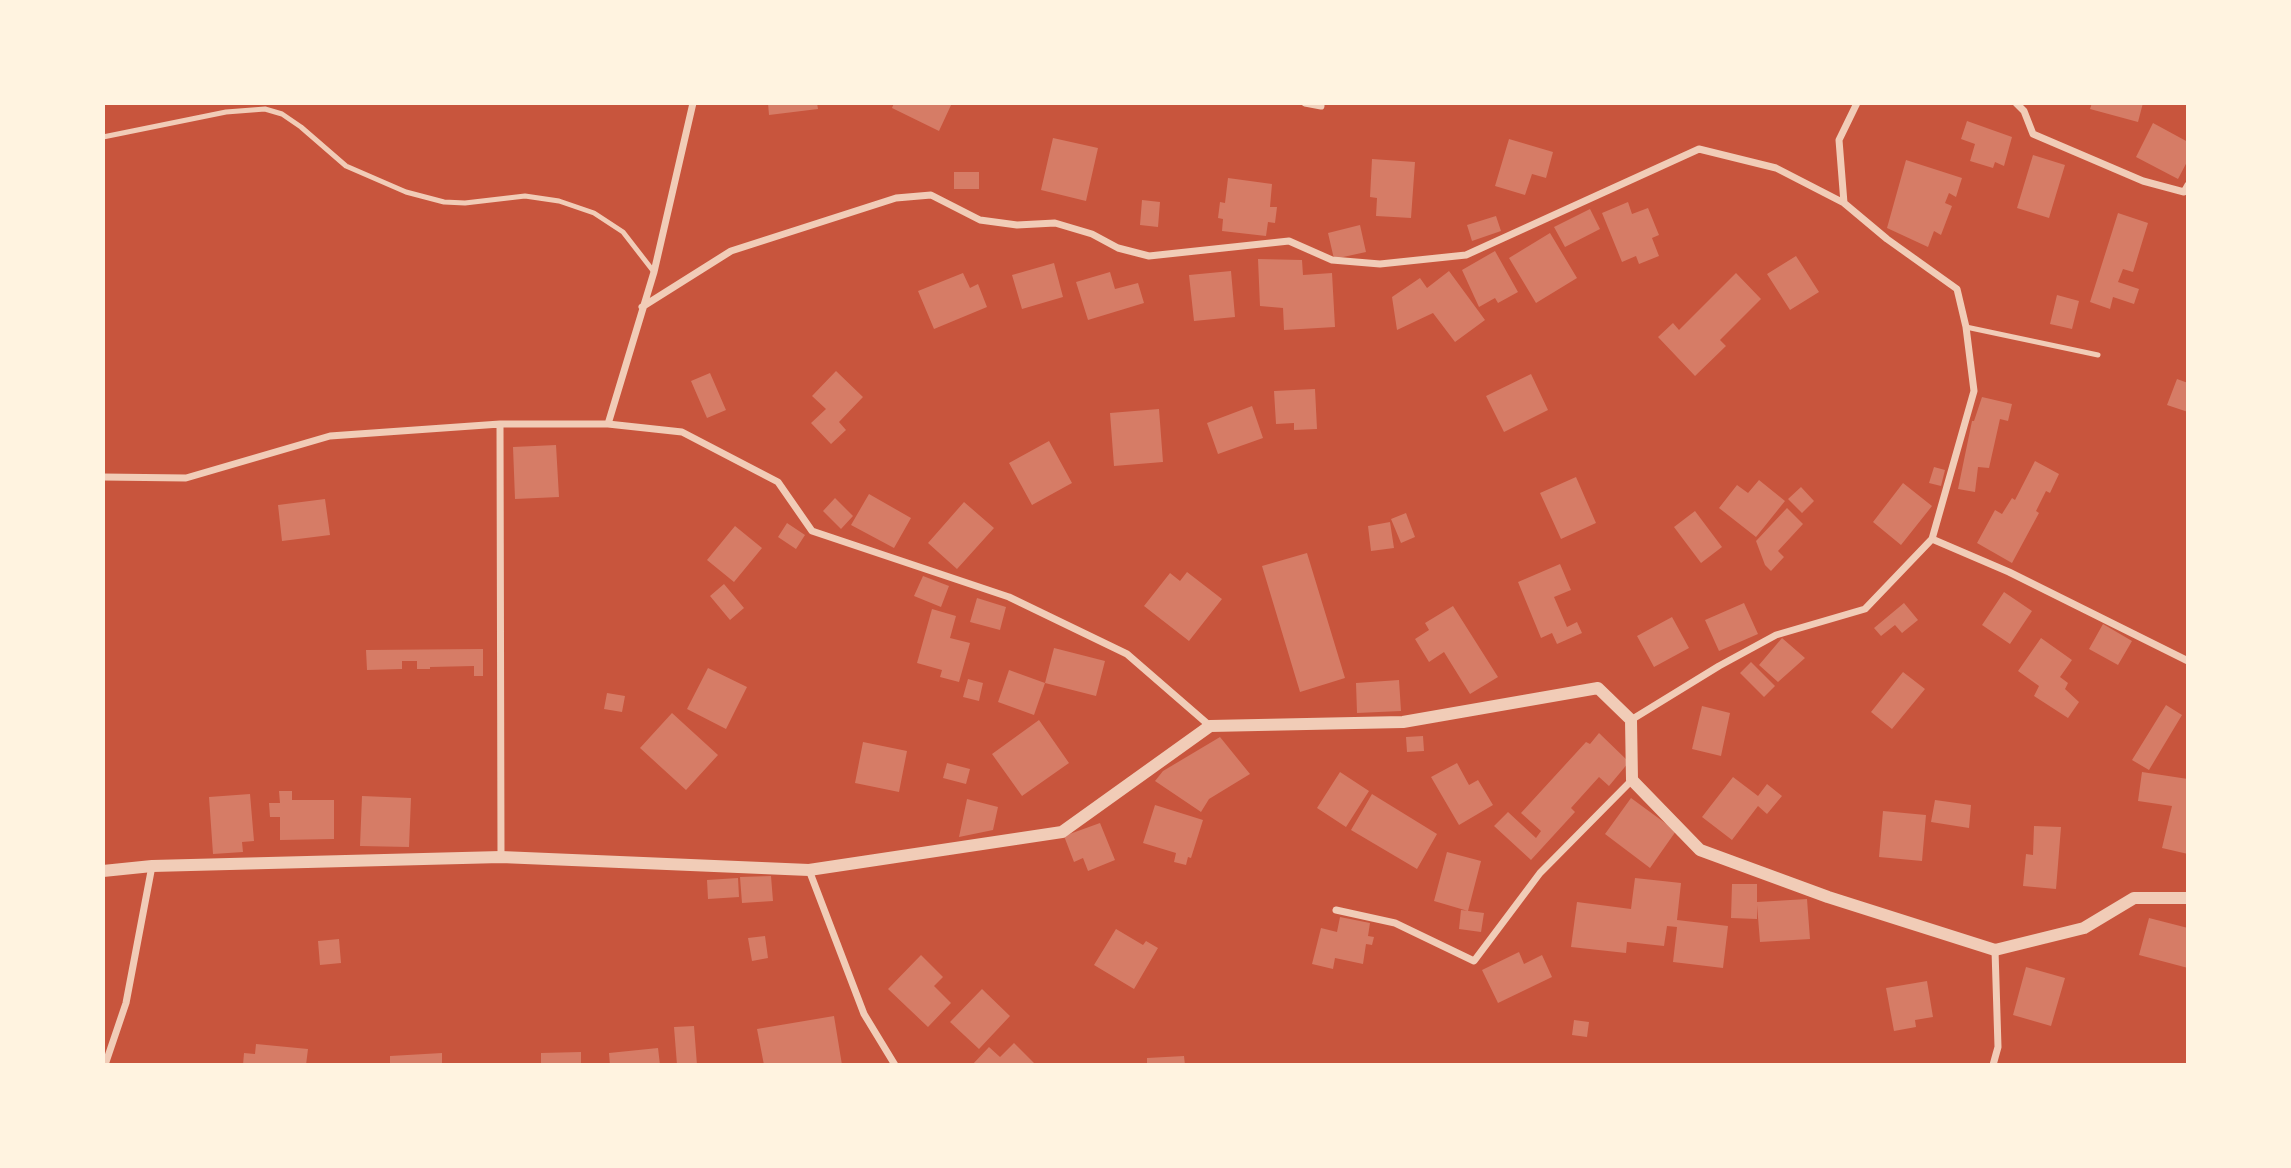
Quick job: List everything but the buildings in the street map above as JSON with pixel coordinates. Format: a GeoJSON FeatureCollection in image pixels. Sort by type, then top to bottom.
{"type":"FeatureCollection","features":[{"type":"Feature","properties":{"kind":"street"},"geometry":{"type":"LineString","coordinates":[[608,425],[654,272],[693,103]]}},
{"type":"Feature","properties":{"kind":"street"},"geometry":{"type":"LineString","coordinates":[[1305,103],[1321,106]]}},
{"type":"Feature","properties":{"kind":"street"},"geometry":{"type":"LineString","coordinates":[[1844,203],[1839,140],[1857,103]]}},
{"type":"Feature","properties":{"kind":"street"},"geometry":{"type":"LineString","coordinates":[[2016,103],[2024,111],[2033,134],[2143,181],[2184,192],[2188,185]]}},
{"type":"Feature","properties":{"kind":"street"},"geometry":{"type":"LineString","coordinates":[[642,307],[731,251],[896,198],[931,195],[980,220],[1017,225],[1055,223],[1092,234],[1118,248],[1149,256],[1289,241],[1332,260],[1380,264],[1466,256],[1699,149],[1776,168],[1844,203],[1887,239],[1957,289],[1966,327],[1973,391],[1932,539],[1865,609],[1776,635],[1631,720]]}},
{"type":"Feature","properties":{"kind":"street"},"geometry":{"type":"LineString","coordinates":[[500,424],[501,857]]}},
{"type":"Feature","properties":{"kind":"street"},"geometry":{"type":"LineString","coordinates":[[103,477],[186,478],[330,436],[500,424],[608,425],[682,432],[778,482],[812,531],[1009,597],[1126,654],[1210,726]]}},
{"type":"Feature","properties":{"kind":"street"},"geometry":{"type":"LineString","coordinates":[[1932,539],[2009,572],[2188,661]]}},
{"type":"Feature","properties":{"kind":"street"},"geometry":{"type":"LineString","coordinates":[[103,871],[152,866],[501,857],[809,870],[1062,832],[1210,726],[1403,722],[1598,688],[1631,720],[1632,780],[1700,850],[1828,897],[1995,950],[2084,928],[2134,898],[2188,898]]}},
{"type":"Feature","properties":{"kind":"street"},"geometry":{"type":"LineString","coordinates":[[1336,910],[1395,923],[1474,961],[1540,873],[1632,780]]}},
{"type":"Feature","properties":{"kind":"street"},"geometry":{"type":"LineString","coordinates":[[105,1065],[127,1003],[152,866]]}},
{"type":"Feature","properties":{"kind":"street"},"geometry":{"type":"LineString","coordinates":[[809,870],[864,1014],[895,1065]]}},
{"type":"Feature","properties":{"kind":"street"},"geometry":{"type":"LineString","coordinates":[[1993,1065],[1998,1046],[1995,950]]}},
{"type":"Feature","properties":{"kind":"lane"},"geometry":{"type":"LineString","coordinates":[[103,137],[226,112],[265,109],[282,114],[301,127],[346,166],[406,192],[444,202],[465,203],[525,196],[559,201],[594,213],[623,232],[654,272]]}},
{"type":"Feature","properties":{"kind":"lane"},"geometry":{"type":"LineString","coordinates":[[1966,327],[2098,355]]}}]}
